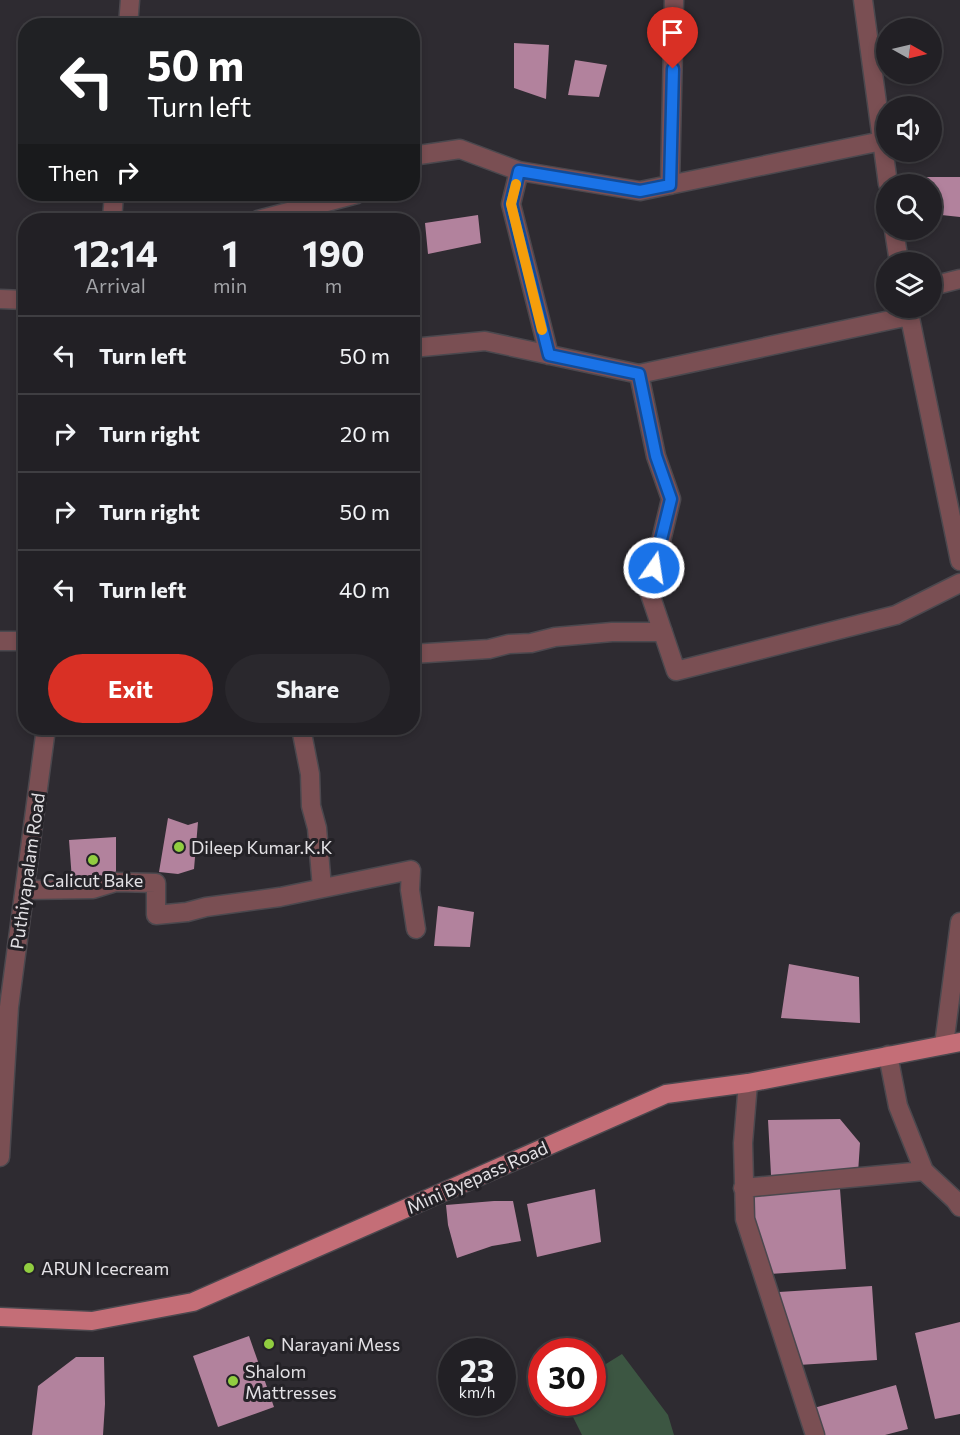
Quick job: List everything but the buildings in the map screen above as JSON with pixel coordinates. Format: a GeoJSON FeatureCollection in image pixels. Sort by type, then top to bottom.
{"type":"FeatureCollection","features":[{"type":"Feature","properties":{"kind":"main road","name":"Mini Byepass Road"},"geometry":{"type":"LineString","coordinates":[[0,1317],[92,1321],[193,1302],[666,1094],[748,1083],[952,1044]]}},
{"type":"Feature","properties":{"kind":"street"},"geometry":{"type":"LineString","coordinates":[[129,18],[130,0]]}},
{"type":"Feature","properties":{"kind":"street"},"geometry":{"type":"LineString","coordinates":[[670,185],[674,0]]}},
{"type":"Feature","properties":{"kind":"street"},"geometry":{"type":"LineString","coordinates":[[863,0],[876,96]]}},
{"type":"Feature","properties":{"kind":"street"},"geometry":{"type":"LineString","coordinates":[[420,155],[460,149],[519,171],[640,191],[876,142]]}},
{"type":"Feature","properties":{"kind":"street"},"geometry":{"type":"LineString","coordinates":[[519,171],[511,204],[549,355]]}},
{"type":"Feature","properties":{"kind":"street"},"geometry":{"type":"LineString","coordinates":[[285,213],[330,201]]}},
{"type":"Feature","properties":{"kind":"street"},"geometry":{"type":"LineString","coordinates":[[942,284],[960,279]]}},
{"type":"Feature","properties":{"kind":"street"},"geometry":{"type":"LineString","coordinates":[[0,299],[18,300]]}},
{"type":"Feature","properties":{"kind":"street"},"geometry":{"type":"LineString","coordinates":[[420,347],[485,341],[639,374],[882,318]]}},
{"type":"Feature","properties":{"kind":"street"},"geometry":{"type":"LineString","coordinates":[[909,318],[960,561]]}},
{"type":"Feature","properties":{"kind":"street"},"geometry":{"type":"LineString","coordinates":[[639,374],[656,456],[671,499],[649,591],[676,671],[896,615],[960,583]]}},
{"type":"Feature","properties":{"kind":"street"},"geometry":{"type":"LineString","coordinates":[[420,653],[489,649],[555,637],[612,632],[663,632]]}},
{"type":"Feature","properties":{"kind":"street"},"geometry":{"type":"LineString","coordinates":[[0,641],[18,641]]}},
{"type":"Feature","properties":{"kind":"street","name":"Puthiyapalam Road"},"geometry":{"type":"LineString","coordinates":[[0,1157],[9,1007],[45,735]]}},
{"type":"Feature","properties":{"kind":"street"},"geometry":{"type":"LineString","coordinates":[[302,735],[322,888]]}},
{"type":"Feature","properties":{"kind":"street"},"geometry":{"type":"LineString","coordinates":[[25,890],[93,889],[116,882],[156,884],[156,915],[233,905],[411,870],[410,890],[416,929]]}},
{"type":"Feature","properties":{"kind":"street"},"geometry":{"type":"LineString","coordinates":[[952,1044],[960,922]]}},
{"type":"Feature","properties":{"kind":"street"},"geometry":{"type":"LineString","coordinates":[[888,1055],[898,1106],[924,1171],[955,1200],[960,1208]]}},
{"type":"Feature","properties":{"kind":"street"},"geometry":{"type":"LineString","coordinates":[[748,1083],[743,1143],[745,1219],[815,1435]]}},
{"type":"Feature","properties":{"kind":"street"},"geometry":{"type":"LineString","coordinates":[[743,1188],[924,1171]]}},
{"type":"Feature","properties":{"kind":"green space"},"geometry":{"type":"Polygon","coordinates":[[[622,1354],[668,1415],[674,1435],[582,1435],[572,1416],[606,1416],[606,1364],[622,1354]]]}},
{"type":"Feature","properties":{"kind":"slow traffic"},"geometry":{"type":"LineString","coordinates":[[516,184],[511,204],[542,330]]}},
{"type":"Feature","properties":{"kind":"place","name":"Dileep Kumar.K.K"},"geometry":{"type":"Point","coordinates":[179,847]}},
{"type":"Feature","properties":{"kind":"place","name":"Calicut Bake"},"geometry":{"type":"Point","coordinates":[93,860]}},
{"type":"Feature","properties":{"kind":"place","name":"ARUN Icecream"},"geometry":{"type":"Point","coordinates":[29,1268]}},
{"type":"Feature","properties":{"kind":"place","name":"Narayani Mess"},"geometry":{"type":"Point","coordinates":[269,1344]}},
{"type":"Feature","properties":{"kind":"place","name":"Shalom Mattresses"},"geometry":{"type":"Point","coordinates":[233,1381]}},
{"type":"Feature","properties":{"kind":"route"},"geometry":{"type":"LineString","coordinates":[[654,568],[671,499],[656,456],[639,374],[549,355],[511,204],[519,171],[640,191],[670,185],[673,69]]}}]}
